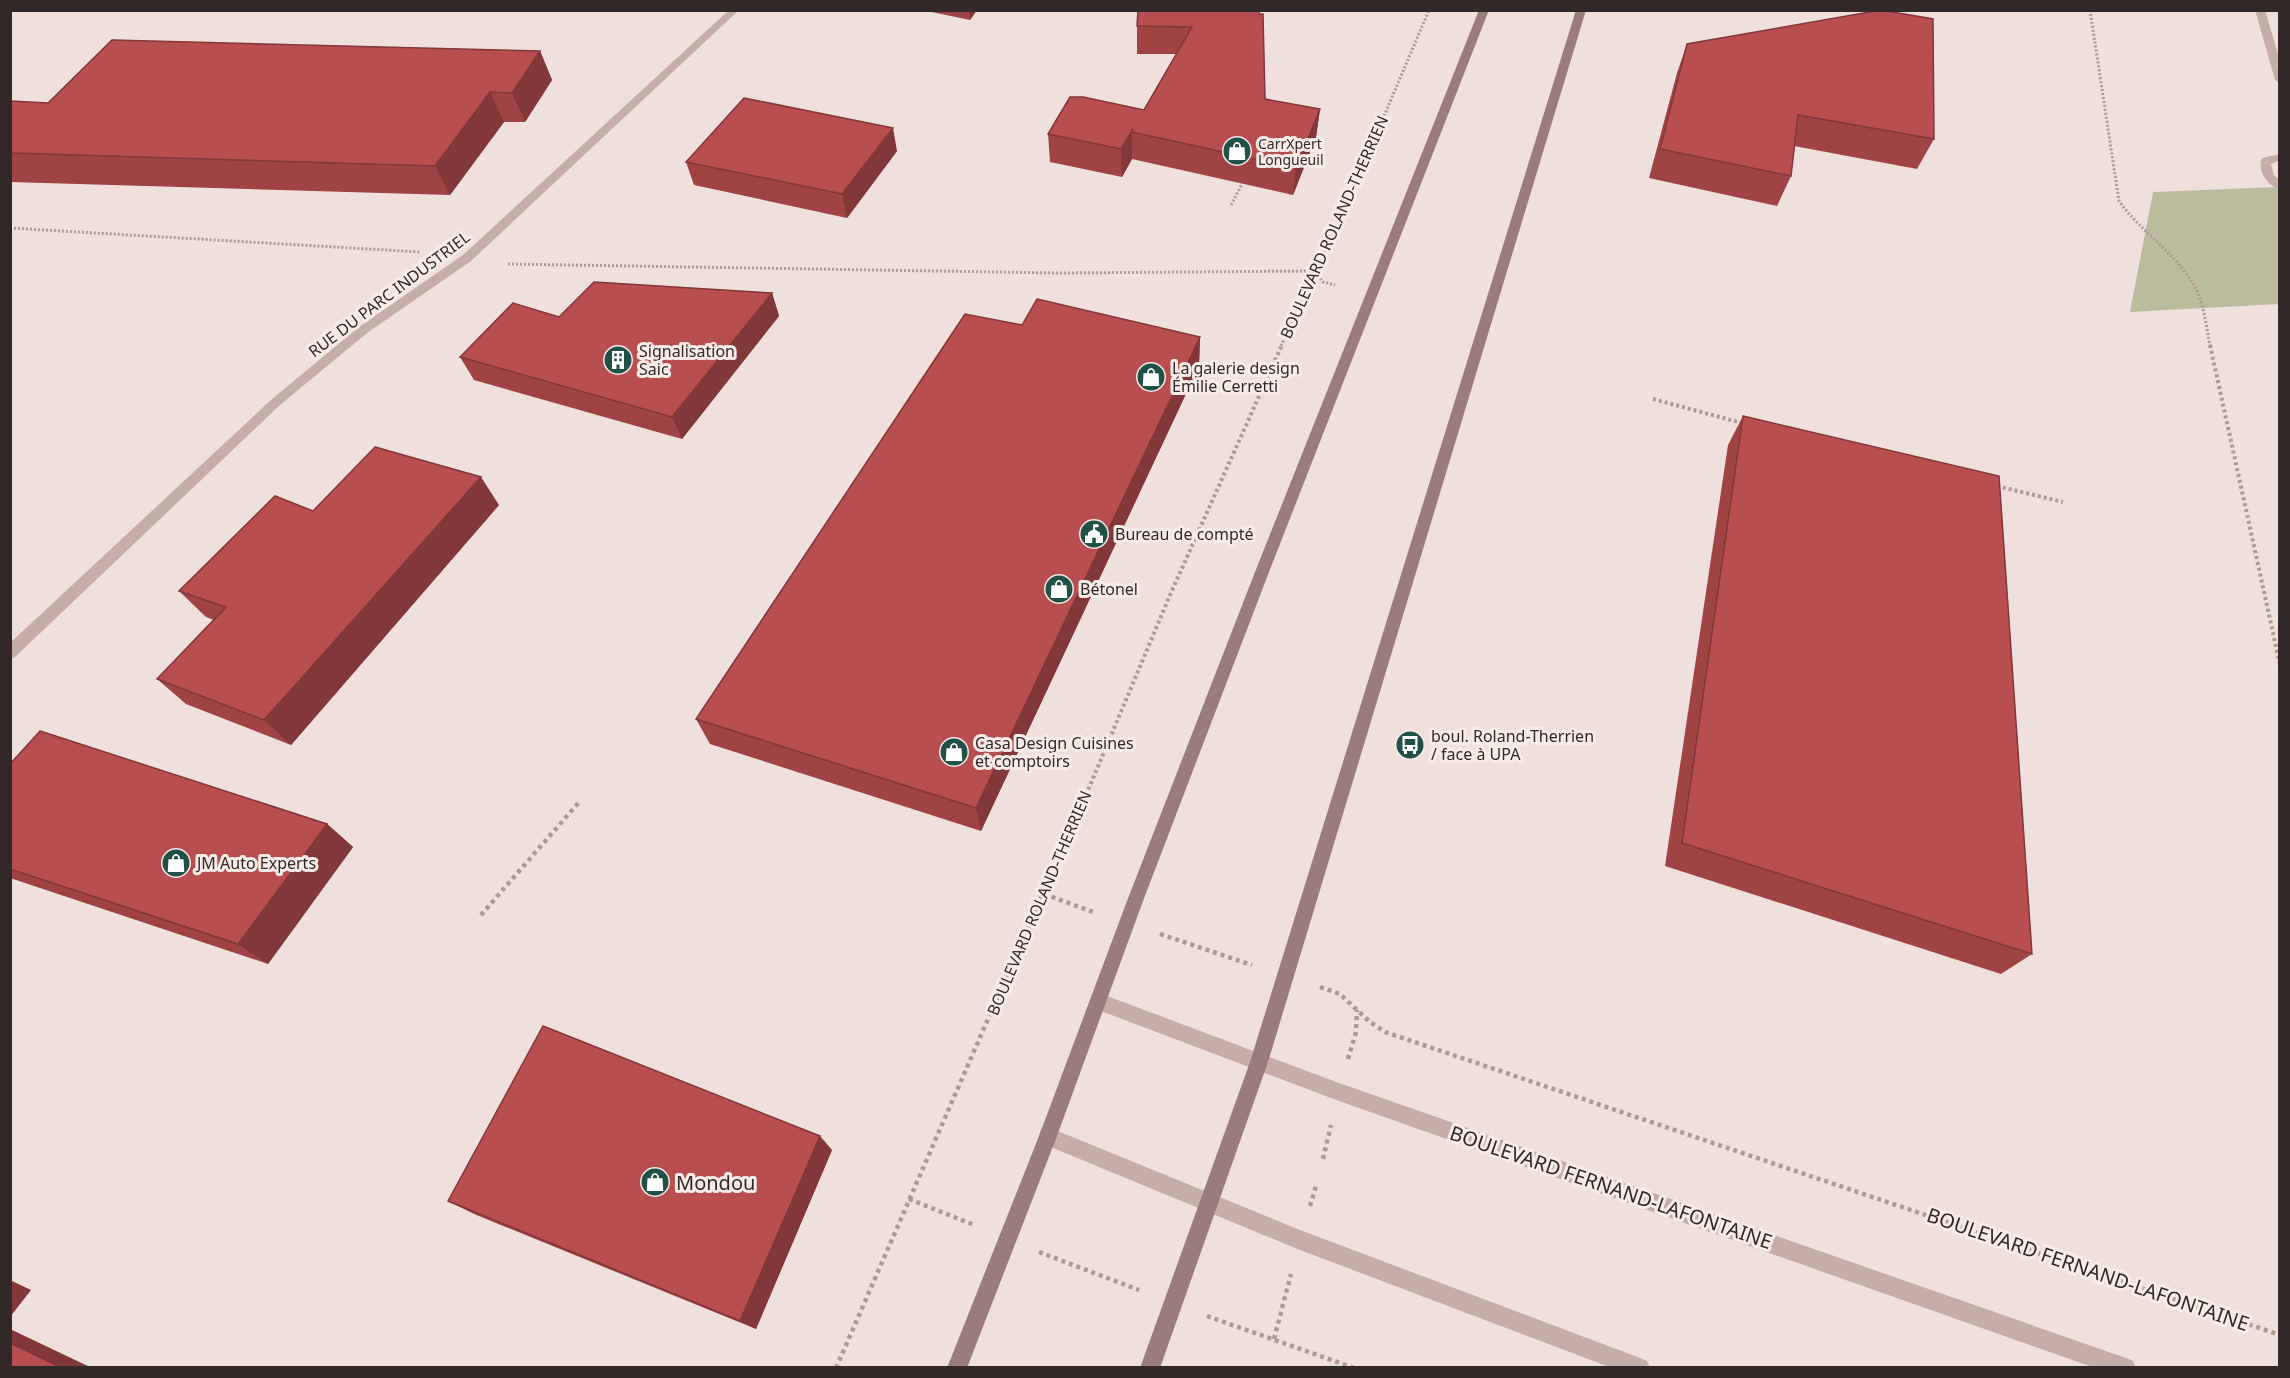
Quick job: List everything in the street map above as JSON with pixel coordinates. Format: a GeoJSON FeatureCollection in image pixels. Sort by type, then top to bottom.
{"type":"FeatureCollection","features":[{"type":"Feature","properties":{"kind":"main road"},"geometry":{"type":"LineString","coordinates":[[957,1368],[1048,1136],[1135,901],[1262,572],[1484,10]]}},
{"type":"Feature","properties":{"kind":"main road"},"geometry":{"type":"LineString","coordinates":[[1150,1368],[1259,1062],[1581,10]]}},
{"type":"Feature","properties":{"kind":"street","name":"RUE DU PARC INDUSTRIEL"},"geometry":{"type":"LineString","coordinates":[[10,653],[276,402],[363,330],[467,258],[735,10]]}},
{"type":"Feature","properties":{"kind":"street"},"geometry":{"type":"LineString","coordinates":[[2260,10],[2280,80]]}},
{"type":"Feature","properties":{"kind":"street"},"geometry":{"type":"LineString","coordinates":[[2280,157],[2266,160],[2265,166],[2272,181],[2280,187]]}},
{"type":"Feature","properties":{"kind":"street","name":"BOULEVARD FERNAND-LAFONTAINE"},"geometry":{"type":"LineString","coordinates":[[1099,1002],[1259,1062],[2126,1368]]}},
{"type":"Feature","properties":{"kind":"street"},"geometry":{"type":"LineString","coordinates":[[1048,1136],[1300,1240],[1640,1368]]}},
{"type":"Feature","properties":{"kind":"path","name":"BOULEVARD ROLAND-THERRIEN"},"geometry":{"type":"LineString","coordinates":[[836,1368],[1044,894],[1170,595],[1351,194],[1429,10]]}},
{"type":"Feature","properties":{"kind":"path"},"geometry":{"type":"LineString","coordinates":[[2090,10],[2119,201],[2134,222],[2183,268],[2199,296],[2280,665]]}},
{"type":"Feature","properties":{"kind":"path"},"geometry":{"type":"LineString","coordinates":[[1231,205],[1242,184]]}},
{"type":"Feature","properties":{"kind":"path"},"geometry":{"type":"LineString","coordinates":[[10,228],[431,252]]}},
{"type":"Feature","properties":{"kind":"path"},"geometry":{"type":"LineString","coordinates":[[512,265],[1058,273],[1315,271],[1323,282],[1335,285]]}},
{"type":"Feature","properties":{"kind":"path"},"geometry":{"type":"LineString","coordinates":[[1653,399],[1750,425]]}},
{"type":"Feature","properties":{"kind":"path"},"geometry":{"type":"LineString","coordinates":[[1986,483],[2063,502]]}},
{"type":"Feature","properties":{"kind":"path"},"geometry":{"type":"LineString","coordinates":[[481,915],[580,801]]}},
{"type":"Feature","properties":{"kind":"path"},"geometry":{"type":"LineString","coordinates":[[1044,894],[1076,906]]}},
{"type":"Feature","properties":{"kind":"path"},"geometry":{"type":"LineString","coordinates":[[1222,954],[1242,962]]}},
{"type":"Feature","properties":{"kind":"path","name":"BOULEVARD FERNAND-LAFONTAINE"},"geometry":{"type":"LineString","coordinates":[[1357,1010],[1385,1032],[2280,1335]]}},
{"type":"Feature","properties":{"kind":"path"},"geometry":{"type":"LineString","coordinates":[[909,1199],[945,1214]]}},
{"type":"Feature","properties":{"kind":"path"},"geometry":{"type":"LineString","coordinates":[[1067,1263],[1109,1278]]}},
{"type":"Feature","properties":{"kind":"path"},"geometry":{"type":"LineString","coordinates":[[1274,1339],[1281,1312]]}},
{"type":"Feature","properties":{"kind":"path"},"geometry":{"type":"LineString","coordinates":[[1253,1332],[1354,1368]]}},
{"type":"Feature","properties":{"kind":"green space"},"geometry":{"type":"Polygon","coordinates":[[[2279,187],[2279,304],[2130,312],[2153,192],[2279,187]]]}},
{"type":"Feature","properties":{"kind":"building"},"geometry":{"type":"Polygon","coordinates":[[[1138,10],[1259,10],[1259,14],[1263,14],[1265,99],[1320,109],[1296,168],[1132,132],[1133,129],[1121,149],[1048,134],[1070,97],[1083,97],[1144,110],[1192,27],[1137,26],[1138,10]]]}},
{"type":"Feature","properties":{"kind":"building"},"geometry":{"type":"Polygon","coordinates":[[[1881,10],[1933,19],[1934,139],[1798,115],[1791,176],[1660,149],[1687,44],[1881,10]]]}},
{"type":"Feature","properties":{"kind":"building"},"geometry":{"type":"Polygon","coordinates":[[[112,40],[540,51],[512,93],[490,92],[435,166],[10,153],[10,102],[48,103],[112,40]]]}},
{"type":"Feature","properties":{"kind":"building"},"geometry":{"type":"Polygon","coordinates":[[[744,98],[893,128],[842,194],[686,162],[744,98]]]}},
{"type":"Feature","properties":{"kind":"building","name":"Signalisation Saic"},"geometry":{"type":"Polygon","coordinates":[[[594,282],[772,293],[672,417],[460,357],[513,303],[559,317],[594,282]]]}},
{"type":"Feature","properties":{"kind":"building"},"geometry":{"type":"Polygon","coordinates":[[[1037,299],[1200,337],[976,808],[696,719],[965,314],[1022,325],[1037,299]]]}},
{"type":"Feature","properties":{"kind":"building"},"geometry":{"type":"Polygon","coordinates":[[[1743,416],[1999,476],[2032,954],[1682,843],[1743,416]]]}},
{"type":"Feature","properties":{"kind":"building"},"geometry":{"type":"Polygon","coordinates":[[[375,447],[481,477],[264,720],[157,679],[226,607],[179,591],[275,496],[313,511],[375,447]]]}},
{"type":"Feature","properties":{"kind":"building","name":"JM Auto Experts"},"geometry":{"type":"Polygon","coordinates":[[[40,731],[327,824],[238,944],[10,869],[10,764],[40,731]]]}},
{"type":"Feature","properties":{"kind":"building","name":"Mondou"},"geometry":{"type":"Polygon","coordinates":[[[543,1026],[820,1136],[740,1321],[448,1201],[543,1026]]]}},
{"type":"Feature","properties":{"kind":"building"},"geometry":{"type":"Polygon","coordinates":[[[10,1343],[62,1368],[10,1368],[10,1343]]]}},
{"type":"Feature","properties":{"kind":"place","name":"CarrXpert Longueuil"},"geometry":{"type":"Point","coordinates":[1237,151]}},
{"type":"Feature","properties":{"kind":"place","name":"Signalisation Saic"},"geometry":{"type":"Point","coordinates":[618,360]}},
{"type":"Feature","properties":{"kind":"place","name":"La galerie design Émilie Cerretti"},"geometry":{"type":"Point","coordinates":[1151,377]}},
{"type":"Feature","properties":{"kind":"place","name":"Bureau de compté"},"geometry":{"type":"Point","coordinates":[1094,534]}},
{"type":"Feature","properties":{"kind":"place","name":"Bétonel"},"geometry":{"type":"Point","coordinates":[1059,589]}},
{"type":"Feature","properties":{"kind":"place","name":"boul. Roland-Therrien / face à UPA"},"geometry":{"type":"Point","coordinates":[1410,745]}},
{"type":"Feature","properties":{"kind":"place","name":"Casa Design Cuisines et comptoirs"},"geometry":{"type":"Point","coordinates":[954,752]}},
{"type":"Feature","properties":{"kind":"place","name":"JM Auto Experts"},"geometry":{"type":"Point","coordinates":[176,863]}},
{"type":"Feature","properties":{"kind":"place","name":"Mondou"},"geometry":{"type":"Point","coordinates":[655,1182]}}]}
